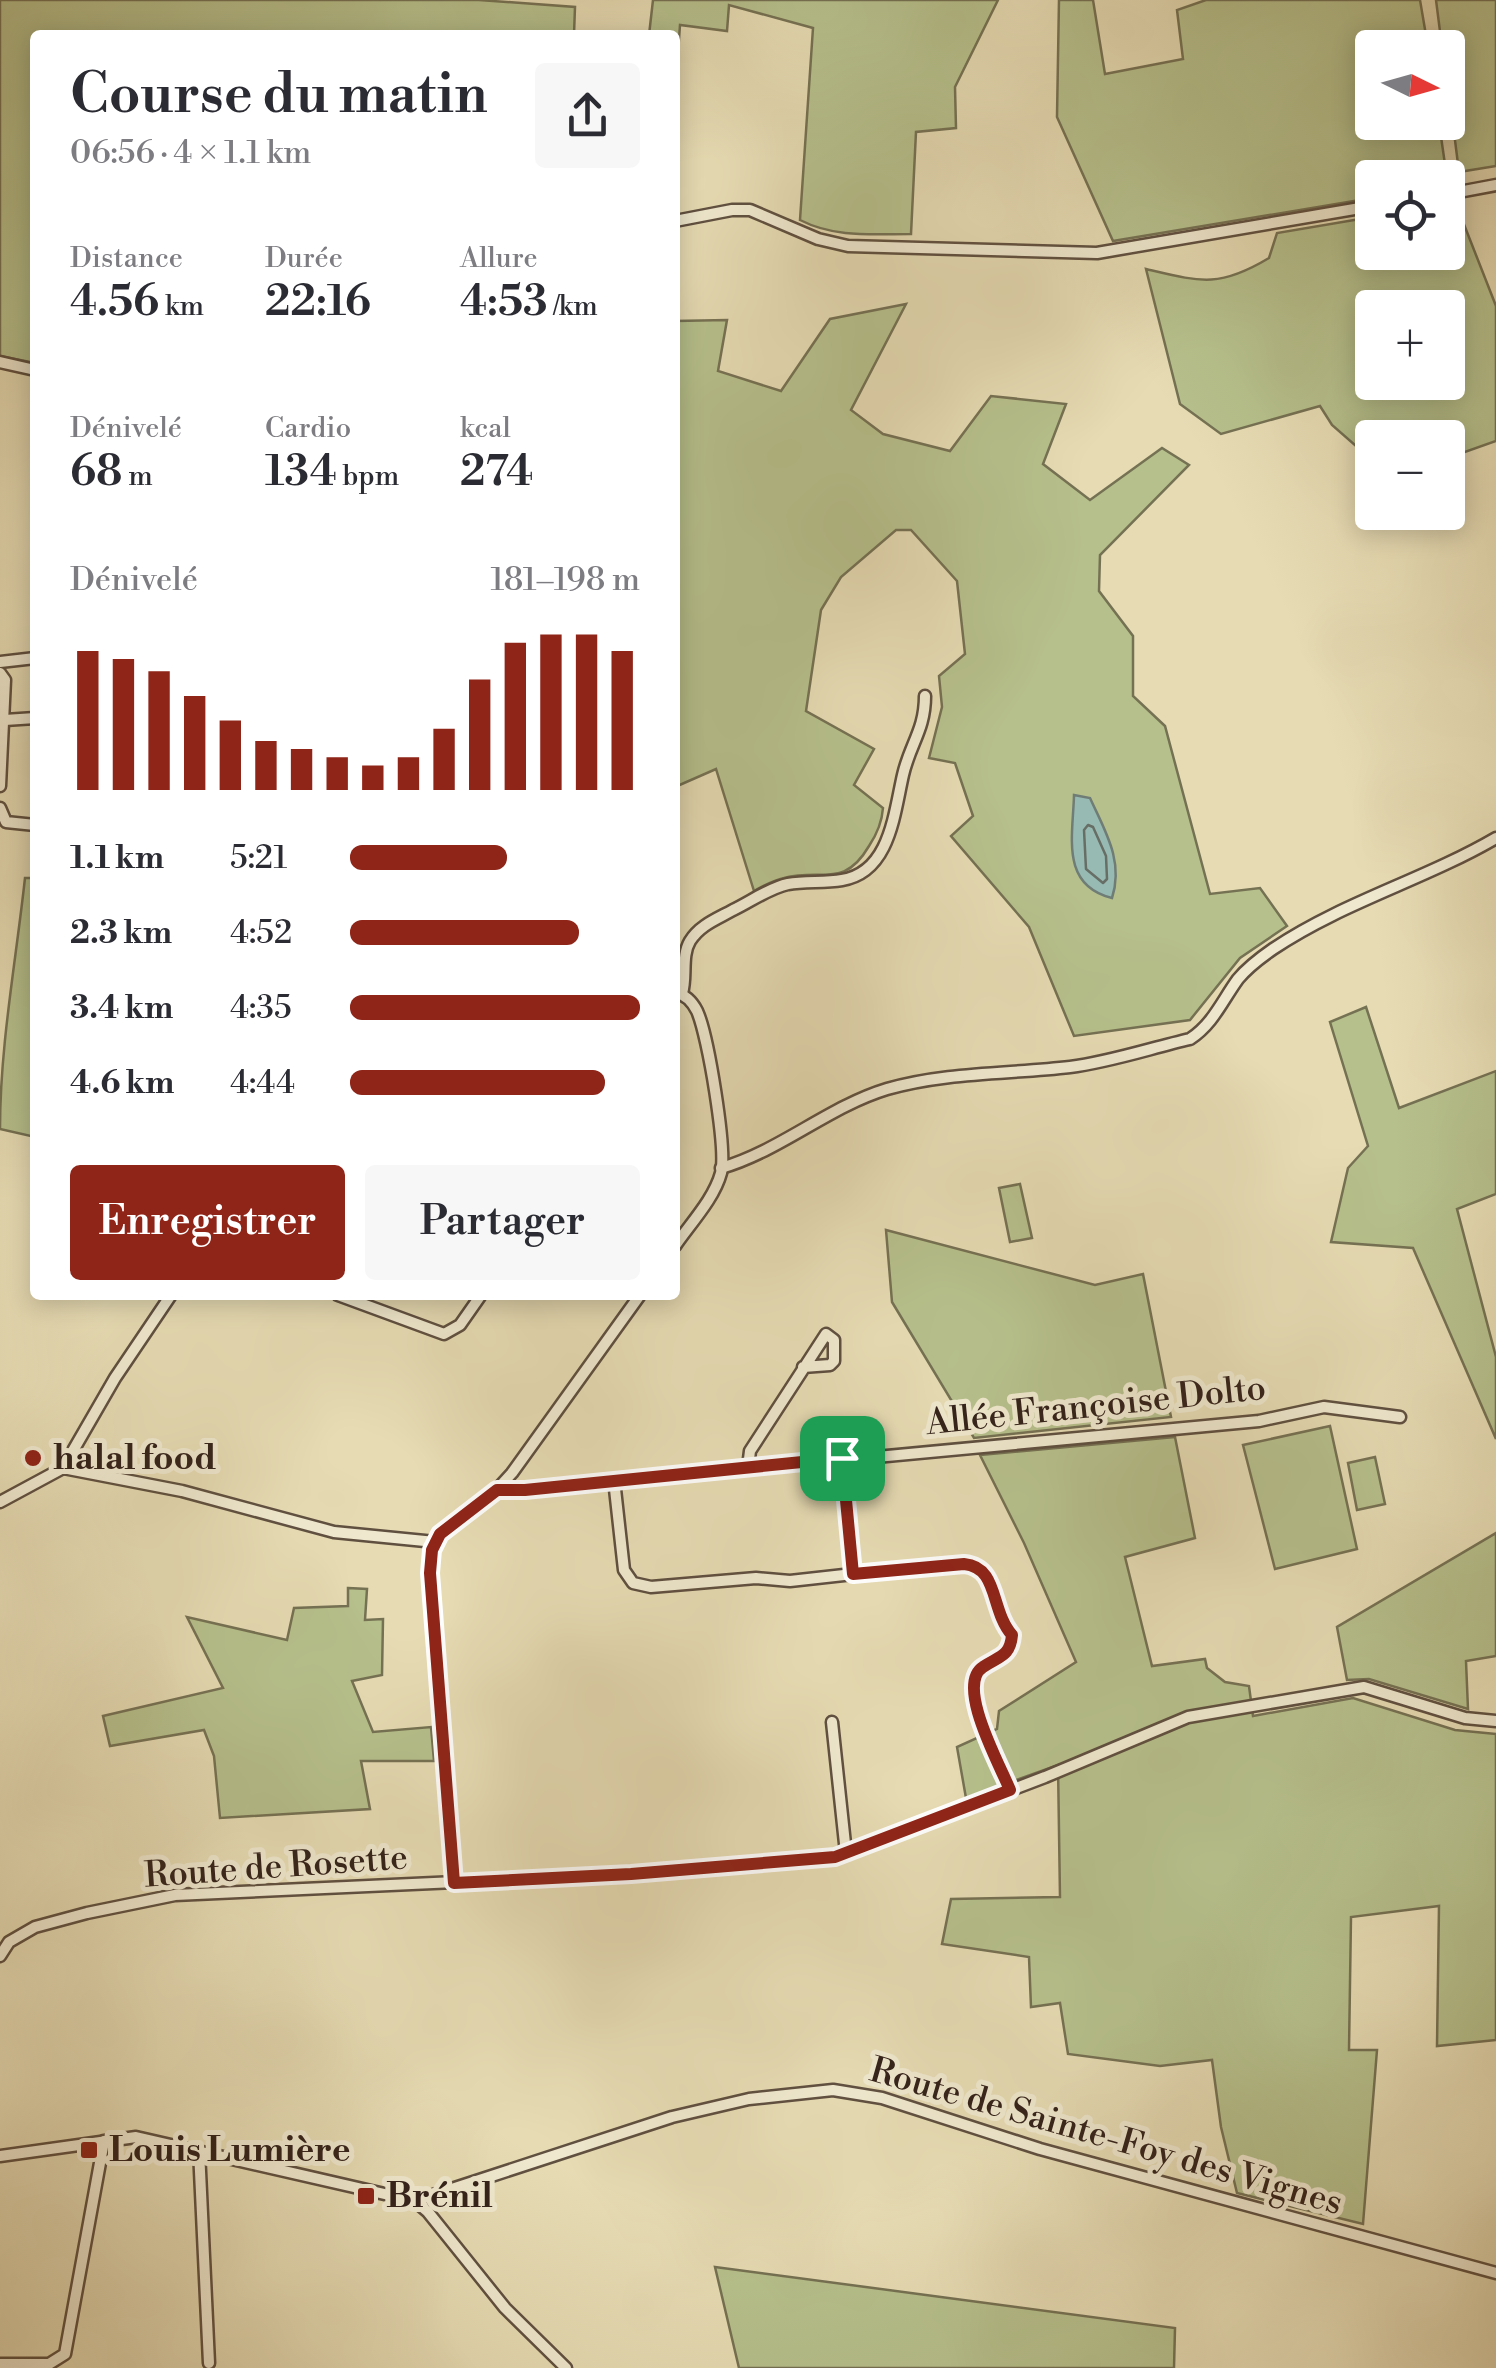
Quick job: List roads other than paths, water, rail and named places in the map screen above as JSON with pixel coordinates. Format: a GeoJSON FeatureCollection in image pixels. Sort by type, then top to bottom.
{"type":"FeatureCollection","features":[{"type":"Feature","properties":{"kind":"street"},"geometry":{"type":"LineString","coordinates":[[1465,191],[1496,185]]}},
{"type":"Feature","properties":{"kind":"street"},"geometry":{"type":"LineString","coordinates":[[680,220],[750,210],[818,239],[848,246],[1097,252],[1355,209]]}},
{"type":"Feature","properties":{"kind":"street"},"geometry":{"type":"LineString","coordinates":[[0,362],[30,369]]}},
{"type":"Feature","properties":{"kind":"street"},"geometry":{"type":"LineString","coordinates":[[0,662],[30,659]]}},
{"type":"Feature","properties":{"kind":"street"},"geometry":{"type":"LineString","coordinates":[[0,672],[5,680],[0,786]]}},
{"type":"Feature","properties":{"kind":"street"},"geometry":{"type":"LineString","coordinates":[[680,989],[686,980],[686,952],[704,926],[786,884],[848,880],[877,858],[887,841],[906,764],[925,720],[925,696]]}},
{"type":"Feature","properties":{"kind":"street"},"geometry":{"type":"LineString","coordinates":[[4,720],[30,718]]}},
{"type":"Feature","properties":{"kind":"street"},"geometry":{"type":"LineString","coordinates":[[0,808],[6,822],[30,824]]}},
{"type":"Feature","properties":{"kind":"street"},"geometry":{"type":"LineString","coordinates":[[721,1168],[757,1153],[822,1116],[889,1089],[926,1080],[1076,1066],[1190,1039],[1209,1024],[1250,966],[1276,948],[1344,909],[1496,838]]}},
{"type":"Feature","properties":{"kind":"street"},"geometry":{"type":"LineString","coordinates":[[680,994],[700,1016],[721,1140],[721,1168],[709,1196],[680,1239]]}},
{"type":"Feature","properties":{"kind":"street"},"geometry":{"type":"LineString","coordinates":[[0,1502],[63,1468],[115,1378],[169,1300]]}},
{"type":"Feature","properties":{"kind":"street"},"geometry":{"type":"LineString","coordinates":[[352,1300],[444,1334],[460,1324],[477,1300]]}},
{"type":"Feature","properties":{"kind":"street"},"geometry":{"type":"LineString","coordinates":[[454,1883],[430,1573],[436,1542],[440,1534],[497,1490],[512,1473],[636,1300]]}},
{"type":"Feature","properties":{"kind":"street"},"geometry":{"type":"LineString","coordinates":[[748,1467],[750,1451],[803,1366]]}},
{"type":"Feature","properties":{"kind":"street","name":"Allée Françoise Dolto"},"geometry":{"type":"LineString","coordinates":[[497,1490],[1259,1421],[1324,1407],[1400,1416]]}},
{"type":"Feature","properties":{"kind":"street"},"geometry":{"type":"LineString","coordinates":[[842,1458],[853,1574]]}},
{"type":"Feature","properties":{"kind":"street"},"geometry":{"type":"LineString","coordinates":[[63,1468],[182,1491],[334,1532],[436,1542]]}},
{"type":"Feature","properties":{"kind":"street"},"geometry":{"type":"LineString","coordinates":[[614,1480],[624,1570],[639,1586],[756,1578],[790,1581],[964,1564],[977,1565],[986,1572],[1004,1626],[1012,1635],[1006,1656],[979,1669],[972,1680],[972,1698],[1010,1790]]}},
{"type":"Feature","properties":{"kind":"street","name":"Route de Rosette"},"geometry":{"type":"LineString","coordinates":[[0,1956],[8,1942],[35,1927],[88,1912],[175,1896],[631,1874],[835,1857],[1188,1716],[1364,1687],[1465,1718],[1496,1720]]}},
{"type":"Feature","properties":{"kind":"street"},"geometry":{"type":"LineString","coordinates":[[832,1722],[846,1853]]}},
{"type":"Feature","properties":{"kind":"street","name":"Route de Sainte-Foy des Vignes"},"geometry":{"type":"LineString","coordinates":[[415,2200],[672,2117],[749,2099],[833,2090],[882,2098],[1040,2149],[1496,2272]]}},
{"type":"Feature","properties":{"kind":"street"},"geometry":{"type":"LineString","coordinates":[[0,2156],[136,2137],[415,2200],[505,2308],[566,2368]]}},
{"type":"Feature","properties":{"kind":"street"},"geometry":{"type":"LineString","coordinates":[[0,2364],[49,2366],[65,2354],[104,2141]]}},
{"type":"Feature","properties":{"kind":"street"},"geometry":{"type":"LineString","coordinates":[[199,2150],[209,2363]]}},
{"type":"Feature","properties":{"kind":"water"},"geometry":{"type":"Polygon","coordinates":[[[1074,795],[1090,798],[1107,834],[1116,871],[1112,898],[1095,892],[1077,871],[1072,842],[1074,795]]]}},
{"type":"Feature","properties":{"kind":"place","name":"halal food"},"geometry":{"type":"Point","coordinates":[33,1458]}},
{"type":"Feature","properties":{"kind":"place","name":"Louis Lumière"},"geometry":{"type":"Point","coordinates":[89,2150]}},
{"type":"Feature","properties":{"kind":"place","name":"Brénil"},"geometry":{"type":"Point","coordinates":[366,2196]}}]}
